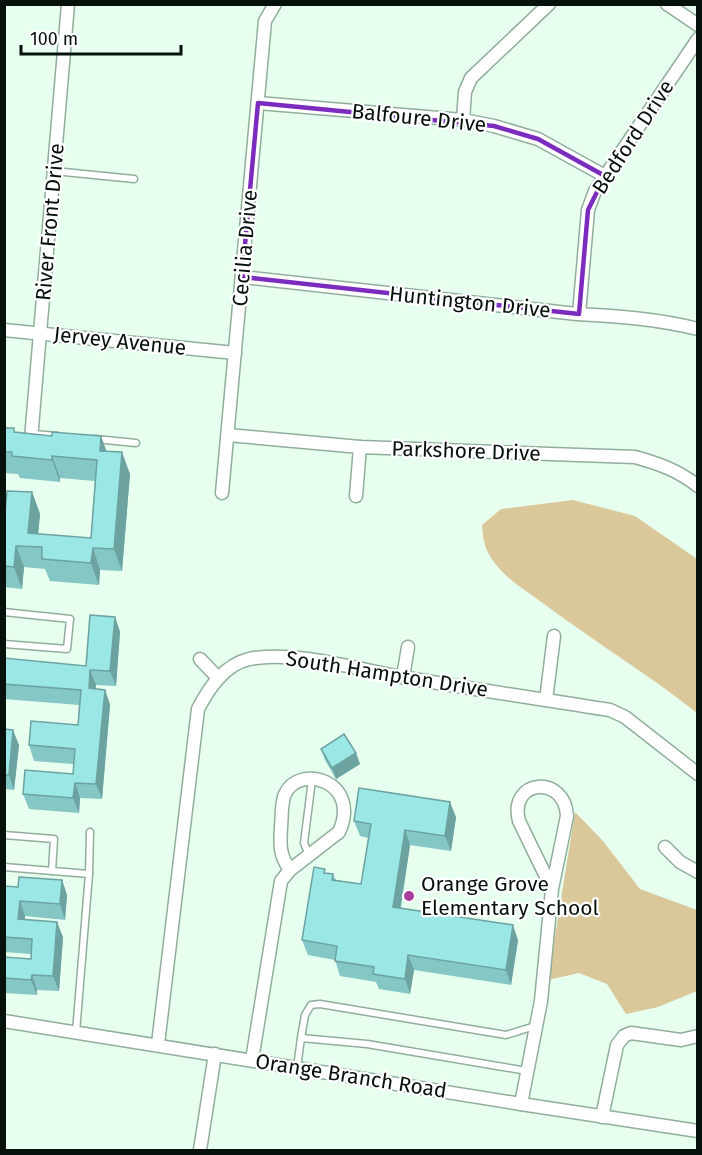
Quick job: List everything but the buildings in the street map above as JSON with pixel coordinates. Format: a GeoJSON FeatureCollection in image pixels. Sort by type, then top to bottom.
{"type":"FeatureCollection","features":[{"type":"Feature","properties":{"kind":"street","name":"River Front Drive"},"geometry":{"type":"LineString","coordinates":[[31,436],[68,4]]}},
{"type":"Feature","properties":{"kind":"street","name":"Cecilia Drive"},"geometry":{"type":"LineString","coordinates":[[222,494],[265,21],[275,4]]}},
{"type":"Feature","properties":{"kind":"street"},"geometry":{"type":"LineString","coordinates":[[463,120],[465,92],[471,78],[549,4]]}},
{"type":"Feature","properties":{"kind":"street"},"geometry":{"type":"LineString","coordinates":[[667,4],[698,25]]}},
{"type":"Feature","properties":{"kind":"street","name":"Bedford Drive"},"geometry":{"type":"LineString","coordinates":[[579,314],[588,210],[604,176],[698,39]]}},
{"type":"Feature","properties":{"kind":"street","name":"Balfoure Drive"},"geometry":{"type":"LineString","coordinates":[[258,103],[463,120],[494,126],[538,139],[604,176]]}},
{"type":"Feature","properties":{"kind":"street","name":"Huntington Drive"},"geometry":{"type":"LineString","coordinates":[[242,277],[637,319],[698,329]]}},
{"type":"Feature","properties":{"kind":"street","name":"Jervey Avenue"},"geometry":{"type":"LineString","coordinates":[[4,330],[235,353]]}},
{"type":"Feature","properties":{"kind":"street","name":"Parkshore Drive"},"geometry":{"type":"LineString","coordinates":[[228,435],[360,447],[635,457],[660,464],[682,474],[698,486]]}},
{"type":"Feature","properties":{"kind":"street"},"geometry":{"type":"LineString","coordinates":[[357,496],[360,447]]}},
{"type":"Feature","properties":{"kind":"street"},"geometry":{"type":"LineString","coordinates":[[546,700],[554,636]]}},
{"type":"Feature","properties":{"kind":"street"},"geometry":{"type":"LineString","coordinates":[[403,677],[408,647]]}},
{"type":"Feature","properties":{"kind":"street","name":"South Hampton Drive"},"geometry":{"type":"LineString","coordinates":[[158,1044],[198,709],[206,693],[218,678],[234,664],[248,659],[282,655],[610,710],[625,717],[698,774]]}},
{"type":"Feature","properties":{"kind":"street"},"geometry":{"type":"LineString","coordinates":[[200,659],[218,678]]}},
{"type":"Feature","properties":{"kind":"street"},"geometry":{"type":"LineString","coordinates":[[252,1060],[281,881],[290,870],[339,832],[345,810],[342,797],[336,787],[319,780],[312,780],[296,783],[288,789],[284,796],[280,851],[290,870]]}},
{"type":"Feature","properties":{"kind":"street"},"geometry":{"type":"LineString","coordinates":[[520,1104],[541,1002],[552,889],[567,816],[567,806],[558,792],[539,786],[524,793],[516,810],[519,821],[552,889]]}},
{"type":"Feature","properties":{"kind":"street"},"geometry":{"type":"LineString","coordinates":[[665,847],[680,862],[698,872]]}},
{"type":"Feature","properties":{"kind":"street","name":"Orange Branch Road"},"geometry":{"type":"LineString","coordinates":[[4,1021],[698,1131]]}},
{"type":"Feature","properties":{"kind":"street"},"geometry":{"type":"LineString","coordinates":[[602,1117],[617,1045],[624,1036],[631,1033],[681,1040],[698,1036]]}},
{"type":"Feature","properties":{"kind":"street"},"geometry":{"type":"LineString","coordinates":[[200,1150],[215,1054]]}},
{"type":"Feature","properties":{"kind":"lane"},"geometry":{"type":"LineString","coordinates":[[54,171],[134,179]]}},
{"type":"Feature","properties":{"kind":"lane"},"geometry":{"type":"LineString","coordinates":[[31,436],[66,437]]}},
{"type":"Feature","properties":{"kind":"lane"},"geometry":{"type":"LineString","coordinates":[[90,439],[136,443]]}},
{"type":"Feature","properties":{"kind":"lane"},"geometry":{"type":"LineString","coordinates":[[4,612],[70,619],[67,649],[4,644]]}},
{"type":"Feature","properties":{"kind":"lane"},"geometry":{"type":"LineString","coordinates":[[309,856],[304,843],[312,780]]}},
{"type":"Feature","properties":{"kind":"lane"},"geometry":{"type":"LineString","coordinates":[[76,1032],[90,832]]}},
{"type":"Feature","properties":{"kind":"lane"},"geometry":{"type":"LineString","coordinates":[[4,835],[54,839],[52,871]]}},
{"type":"Feature","properties":{"kind":"lane"},"geometry":{"type":"LineString","coordinates":[[4,867],[88,873]]}},
{"type":"Feature","properties":{"kind":"lane"},"geometry":{"type":"LineString","coordinates":[[297,1068],[305,1015],[310,1005],[320,1004],[506,1035],[536,1026]]}},
{"type":"Feature","properties":{"kind":"lane"},"geometry":{"type":"LineString","coordinates":[[302,1038],[367,1044],[527,1071]]}},
{"type":"Feature","properties":{"kind":"highlighted area"},"geometry":{"type":"Polygon","coordinates":[[[258,103],[494,126],[538,139],[605,176],[588,210],[579,314],[242,277],[258,103]]]}},
{"type":"Feature","properties":{"kind":"shaded area"},"geometry":{"type":"Polygon","coordinates":[[[573,500],[635,516],[697,559],[697,713],[514,582],[488,552],[484,543],[482,525],[501,509],[573,500]]]}},
{"type":"Feature","properties":{"kind":"shaded area"},"geometry":{"type":"Polygon","coordinates":[[[575,812],[603,841],[640,889],[697,910],[697,991],[658,1007],[626,1014],[607,984],[579,973],[548,980],[575,812]]]}},
{"type":"Feature","properties":{"kind":"place","name":"Orange Grove Elementary School"},"geometry":{"type":"Point","coordinates":[409,896]}}]}
